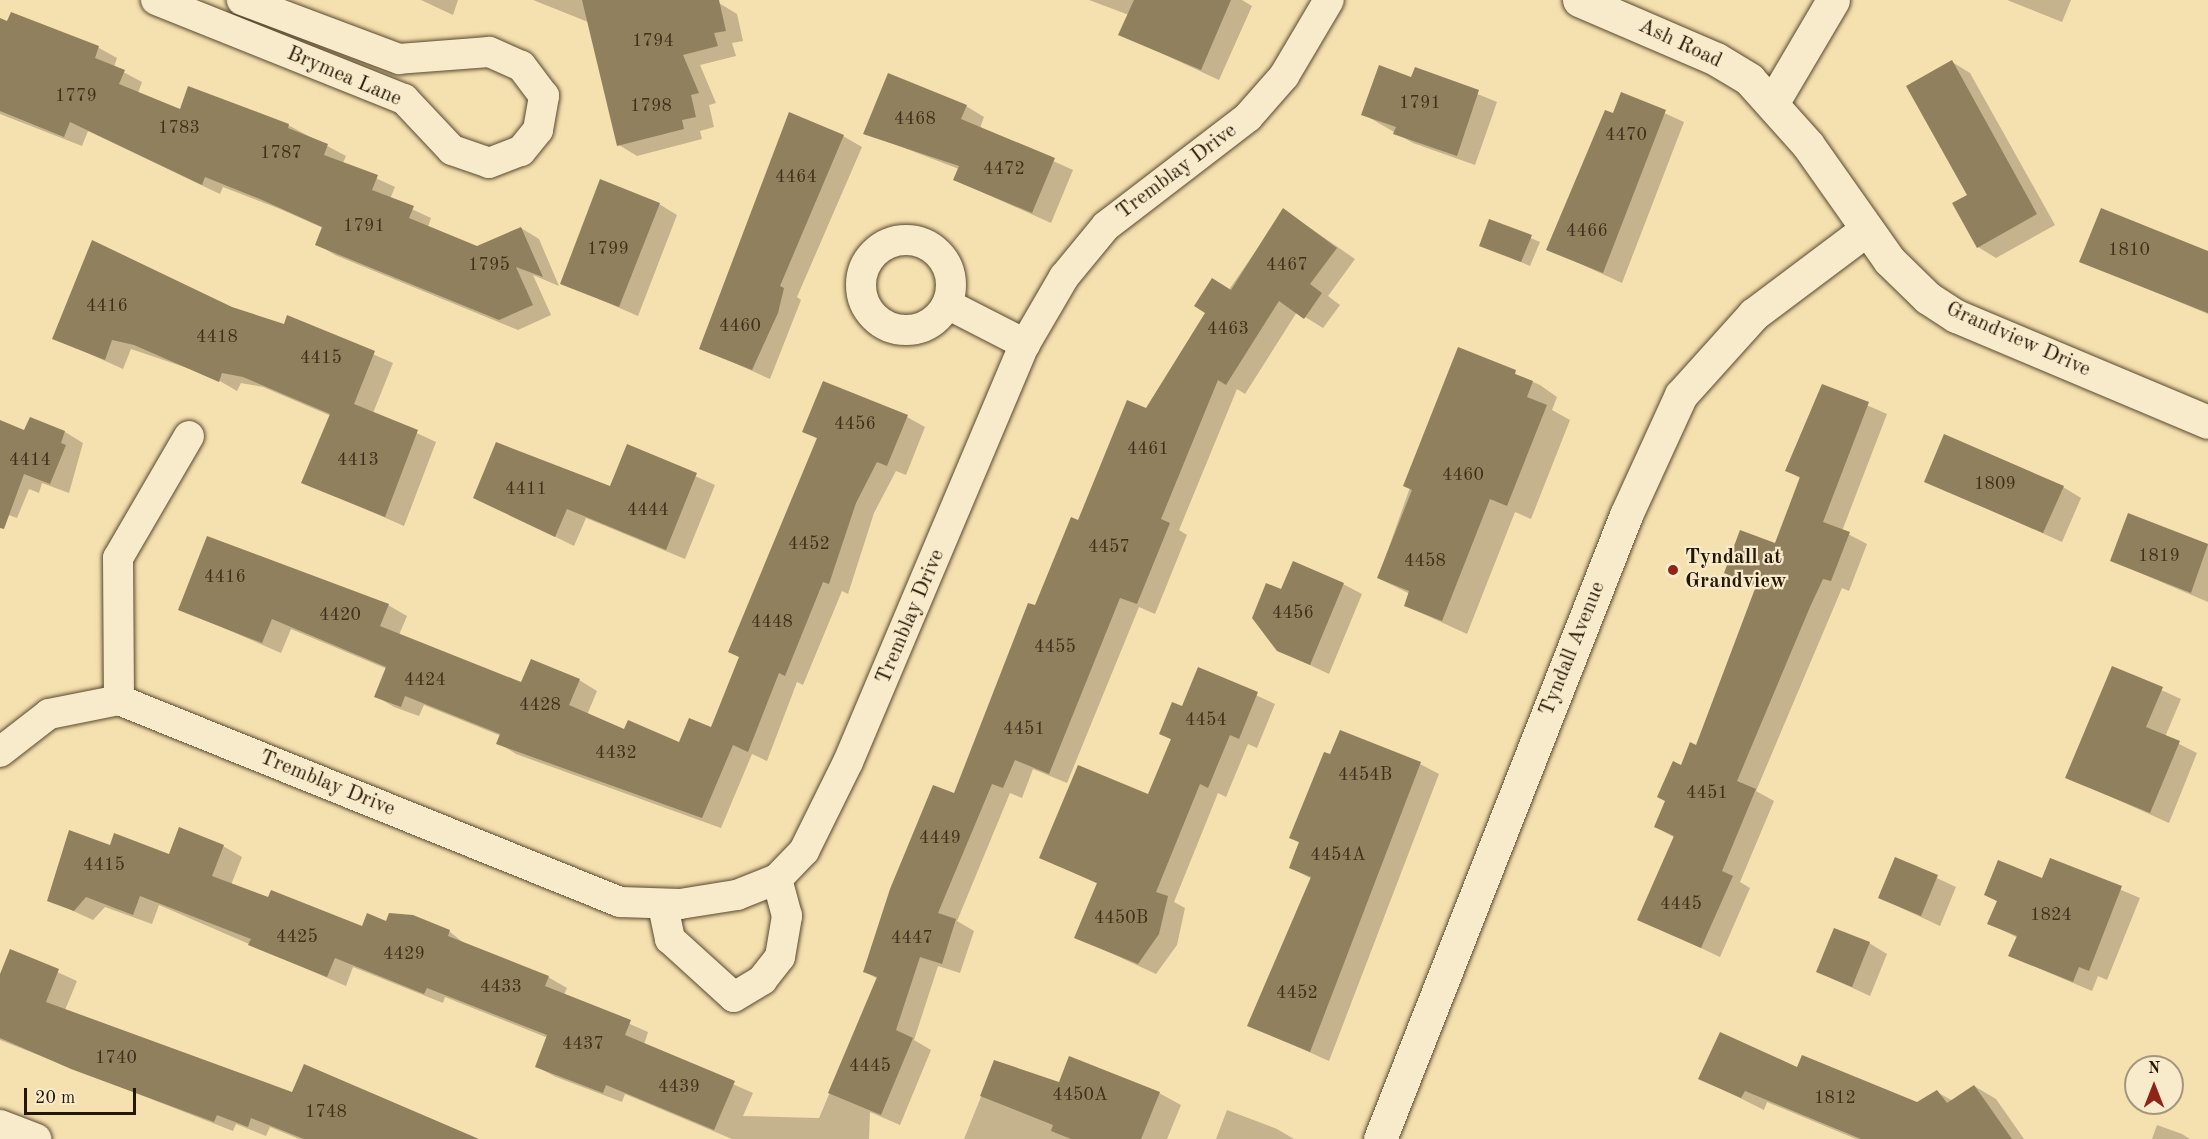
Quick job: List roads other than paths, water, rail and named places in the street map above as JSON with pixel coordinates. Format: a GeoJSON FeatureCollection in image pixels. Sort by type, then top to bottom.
{"type":"FeatureCollection","features":[{"type":"Feature","properties":{"kind":"street","name":"Brymea Lane"},"geometry":{"type":"LineString","coordinates":[[156,0],[404,99],[452,150],[489,163],[521,151],[538,130],[544,96],[521,66],[489,52],[399,59],[242,0]]}},
{"type":"Feature","properties":{"kind":"street","name":"Tremblay Drive"},"geometry":{"type":"LineString","coordinates":[[119,700],[620,902],[663,906],[737,895],[777,879],[804,851],[848,762],[1025,344],[1064,277],[1106,226],[1248,117],[1284,75],[1329,0]]}},
{"type":"Feature","properties":{"kind":"street","name":"Ash Road"},"geometry":{"type":"LineString","coordinates":[[1579,0],[1716,59],[1773,102]]}},
{"type":"Feature","properties":{"kind":"street"},"geometry":{"type":"LineString","coordinates":[[1773,102],[1833,0]]}},
{"type":"Feature","properties":{"kind":"street","name":"Grandview Drive"},"geometry":{"type":"LineString","coordinates":[[1773,102],[1866,230],[1904,276],[1956,316],[2208,422]]}},
{"type":"Feature","properties":{"kind":"street","name":"Tyndall Avenue"},"geometry":{"type":"LineString","coordinates":[[1380,1139],[1621,526],[1681,396],[1754,314],[1866,230]]}},
{"type":"Feature","properties":{"kind":"street"},"geometry":{"type":"LineString","coordinates":[[947,304],[1025,344]]}},
{"type":"Feature","properties":{"kind":"street"},"geometry":{"type":"LineString","coordinates":[[0,752],[21,730],[49,714],[119,700],[118,558],[189,436]]}},
{"type":"Feature","properties":{"kind":"street"},"geometry":{"type":"LineString","coordinates":[[663,906],[670,939],[712,983],[734,997],[762,980],[780,957],[788,916],[777,879]]}},
{"type":"Feature","properties":{"kind":"street"},"geometry":{"type":"LineString","coordinates":[[0,1125],[36,1139]]}},
{"type":"Feature","properties":{"kind":"place","name":"Tyndall at Grandview"},"geometry":{"type":"Point","coordinates":[1673,570]}}]}
